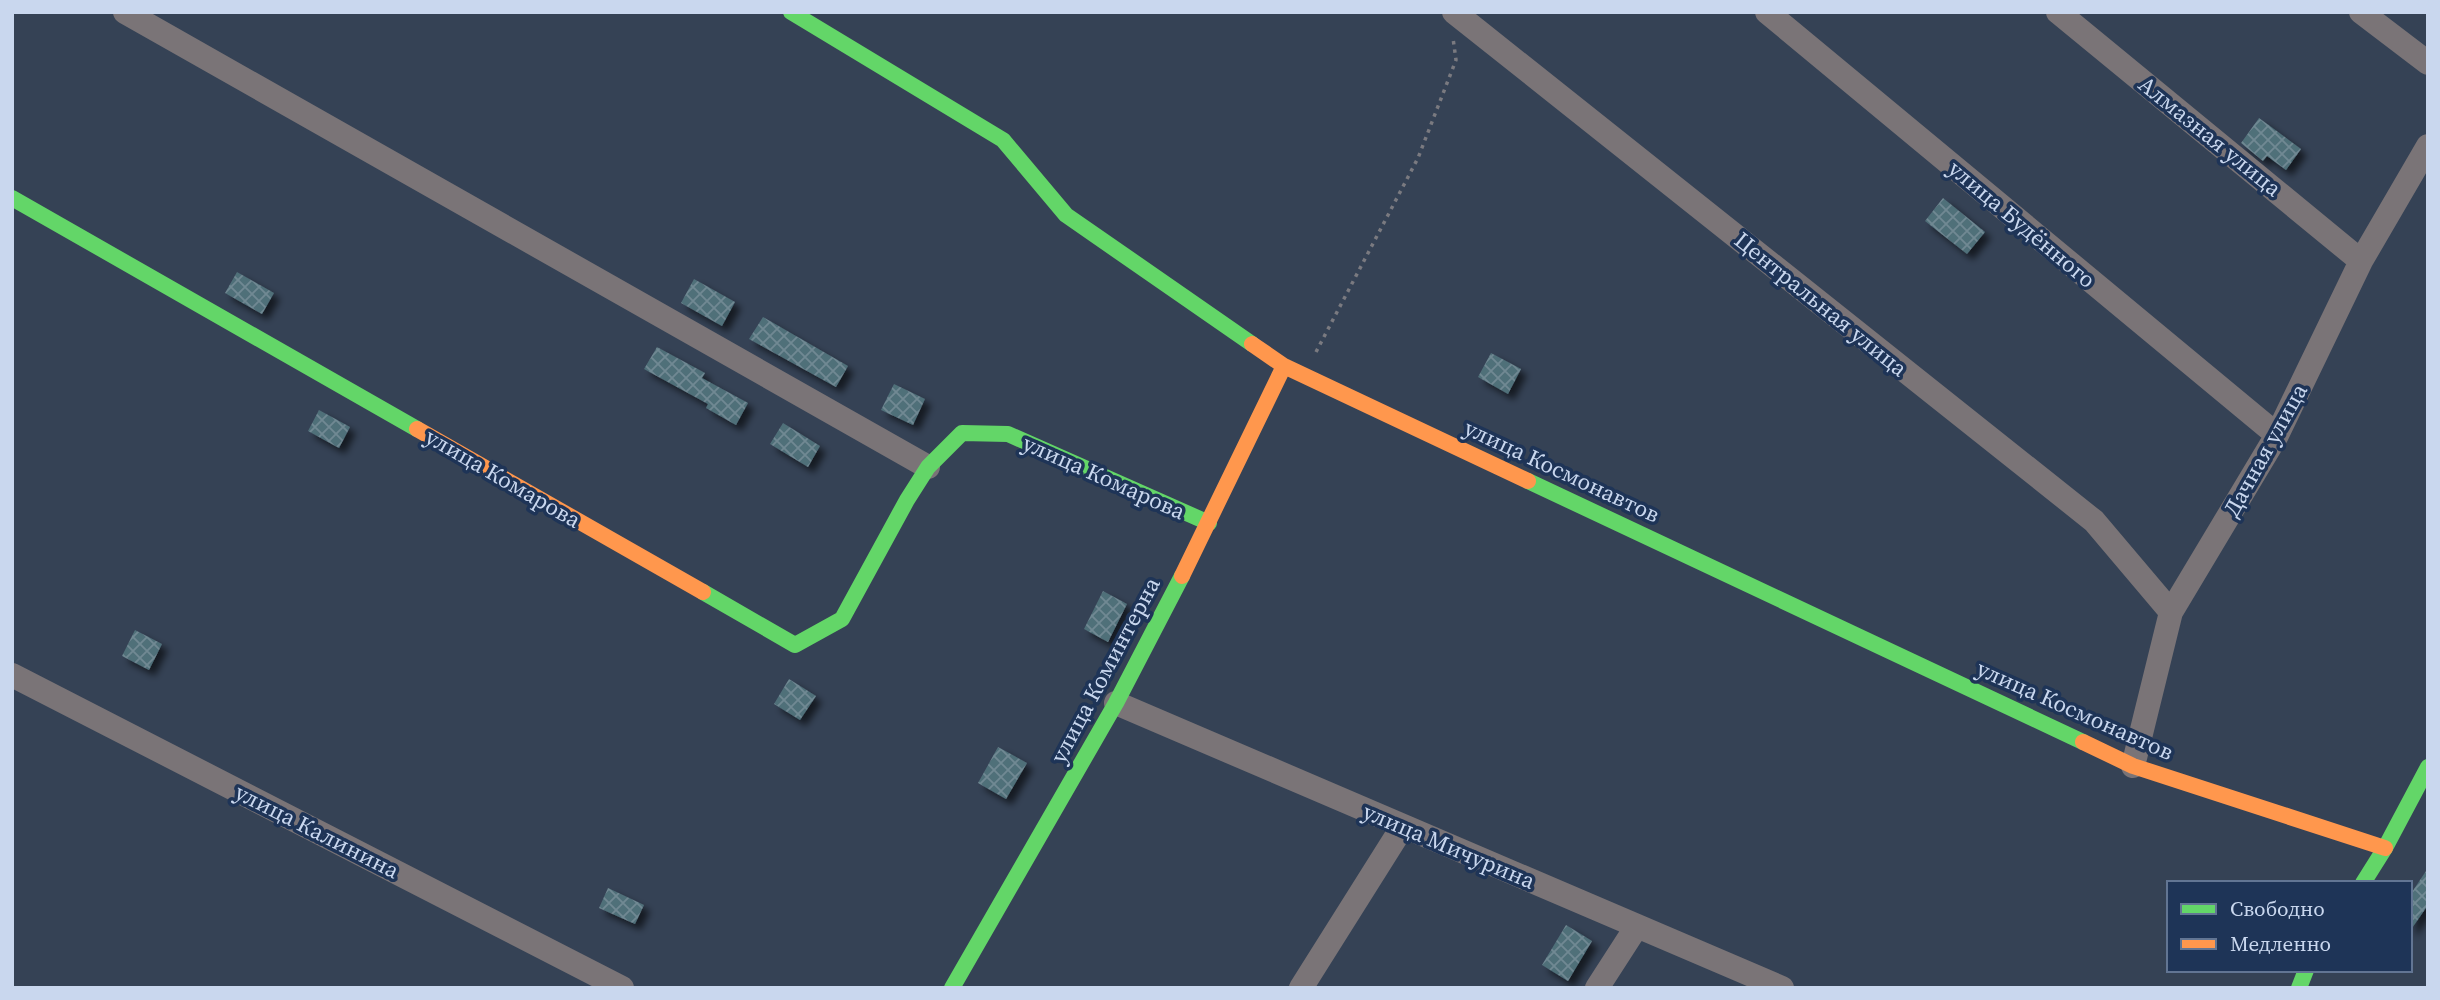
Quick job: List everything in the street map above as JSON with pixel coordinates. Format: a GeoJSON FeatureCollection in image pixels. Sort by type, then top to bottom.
{"type":"FeatureCollection","features":[{"type":"Feature","properties":{"kind":"street"},"geometry":{"type":"LineString","coordinates":[[125,12],[928,467]]}},
{"type":"Feature","properties":{"kind":"street","name":"улица Космонавтов"},"geometry":{"type":"LineString","coordinates":[[791,12],[1003,140],[1066,215],[1284,366],[2133,766],[2385,848]]}},
{"type":"Feature","properties":{"kind":"street","name":"улица Будённого"},"geometry":{"type":"LineString","coordinates":[[1767,12],[2277,435]]}},
{"type":"Feature","properties":{"kind":"street","name":"Алмазная улица"},"geometry":{"type":"LineString","coordinates":[[2058,12],[2361,261]]}},
{"type":"Feature","properties":{"kind":"street"},"geometry":{"type":"LineString","coordinates":[[2361,12],[2428,63]]}},
{"type":"Feature","properties":{"kind":"street","name":"Центральная улица"},"geometry":{"type":"LineString","coordinates":[[1453,24],[2094,521],[2171,612]]}},
{"type":"Feature","properties":{"kind":"street","name":"Дачная улица"},"geometry":{"type":"LineString","coordinates":[[2133,766],[2171,612],[2277,435],[2361,261],[2428,146]]}},
{"type":"Feature","properties":{"kind":"street","name":"улица Комарова"},"geometry":{"type":"LineString","coordinates":[[12,198],[794,645],[842,619],[928,467],[962,433],[1007,434],[1209,523]]}},
{"type":"Feature","properties":{"kind":"street","name":"улица Коминтерна"},"geometry":{"type":"LineString","coordinates":[[953,988],[1116,703],[1209,523],[1284,366]]}},
{"type":"Feature","properties":{"kind":"street","name":"улица Калинина"},"geometry":{"type":"LineString","coordinates":[[12,675],[622,988]]}},
{"type":"Feature","properties":{"kind":"street","name":"улица Мичурина"},"geometry":{"type":"LineString","coordinates":[[1116,703],[1782,988]]}},
{"type":"Feature","properties":{"kind":"street"},"geometry":{"type":"LineString","coordinates":[[2363,881],[2385,848],[2428,767]]}},
{"type":"Feature","properties":{"kind":"street"},"geometry":{"type":"LineString","coordinates":[[1301,988],[1403,826]]}},
{"type":"Feature","properties":{"kind":"street"},"geometry":{"type":"LineString","coordinates":[[1597,988],[1637,926]]}},
{"type":"Feature","properties":{"kind":"path"},"geometry":{"type":"LineString","coordinates":[[1304,375],[1418,158],[1456,60],[1453,24]]}},
{"type":"Feature","properties":{"kind":"building"},"geometry":{"type":"Polygon","coordinates":[[[2259,118],[2301,149],[2286,170],[2267,156],[2263,161],[2241,143],[2259,118]]]}},
{"type":"Feature","properties":{"kind":"building"},"geometry":{"type":"Polygon","coordinates":[[[1943,198],[1985,232],[1967,254],[1925,221],[1943,198]]]}},
{"type":"Feature","properties":{"kind":"building"},"geometry":{"type":"Polygon","coordinates":[[[237,272],[274,293],[262,314],[225,293],[237,272]]]}},
{"type":"Feature","properties":{"kind":"building"},"geometry":{"type":"Polygon","coordinates":[[[694,279],[735,302],[722,326],[681,303],[694,279]]]}},
{"type":"Feature","properties":{"kind":"building"},"geometry":{"type":"Polygon","coordinates":[[[763,317],[848,366],[836,387],[749,339],[763,317]]]}},
{"type":"Feature","properties":{"kind":"building"},"geometry":{"type":"Polygon","coordinates":[[[657,347],[705,373],[702,378],[748,403],[736,425],[706,408],[708,404],[644,369],[657,347]]]}},
{"type":"Feature","properties":{"kind":"building"},"geometry":{"type":"Polygon","coordinates":[[[1491,353],[1521,369],[1508,394],[1478,377],[1491,353]]]}},
{"type":"Feature","properties":{"kind":"building"},"geometry":{"type":"Polygon","coordinates":[[[894,384],[925,399],[913,425],[881,410],[894,384]]]}},
{"type":"Feature","properties":{"kind":"building"},"geometry":{"type":"Polygon","coordinates":[[[319,410],[350,427],[339,448],[308,431],[319,410]]]}},
{"type":"Feature","properties":{"kind":"building"},"geometry":{"type":"Polygon","coordinates":[[[783,423],[820,446],[808,467],[770,444],[783,423]]]}},
{"type":"Feature","properties":{"kind":"building"},"geometry":{"type":"Polygon","coordinates":[[[1103,591],[1127,604],[1108,642],[1084,629],[1103,591]]]}},
{"type":"Feature","properties":{"kind":"building"},"geometry":{"type":"Polygon","coordinates":[[[135,630],[162,644],[149,670],[122,656],[135,630]]]}},
{"type":"Feature","properties":{"kind":"building"},"geometry":{"type":"Polygon","coordinates":[[[789,679],[816,696],[800,720],[774,704],[789,679]]]}},
{"type":"Feature","properties":{"kind":"building"},"geometry":{"type":"Polygon","coordinates":[[[998,747],[1027,763],[1006,799],[978,783],[998,747]]]}},
{"type":"Feature","properties":{"kind":"building"},"geometry":{"type":"Polygon","coordinates":[[[2428,868],[2428,905],[2412,928],[2412,892],[2428,868]]]}},
{"type":"Feature","properties":{"kind":"building"},"geometry":{"type":"Polygon","coordinates":[[[608,888],[644,905],[635,924],[599,908],[608,888]]]}},
{"type":"Feature","properties":{"kind":"building"},"geometry":{"type":"Polygon","coordinates":[[[1566,925],[1592,941],[1568,981],[1542,965],[1566,925]]]}},
{"type":"Feature","properties":{"kind":"traffic: fast"},"geometry":{"type":"LineString","coordinates":[[791,12],[1003,140],[1066,215],[1252,344]]}},
{"type":"Feature","properties":{"kind":"traffic: fast"},"geometry":{"type":"LineString","coordinates":[[12,198],[417,429]]}},
{"type":"Feature","properties":{"kind":"traffic: fast"},"geometry":{"type":"LineString","coordinates":[[703,592],[795,645],[842,619],[928,467],[962,433],[1008,434],[1209,523]]}},
{"type":"Feature","properties":{"kind":"traffic: fast"},"geometry":{"type":"LineString","coordinates":[[1528,481],[2083,742]]}},
{"type":"Feature","properties":{"kind":"traffic: fast"},"geometry":{"type":"LineString","coordinates":[[952,988],[1116,703],[1182,576]]}},
{"type":"Feature","properties":{"kind":"traffic: fast"},"geometry":{"type":"LineString","coordinates":[[2364,881],[2428,767]]}},
{"type":"Feature","properties":{"kind":"traffic: fast"},"geometry":{"type":"LineString","coordinates":[[2299,988],[2305,972]]}},
{"type":"Feature","properties":{"kind":"traffic: slow"},"geometry":{"type":"LineString","coordinates":[[1252,344],[1284,366],[1528,481]]}},
{"type":"Feature","properties":{"kind":"traffic: slow"},"geometry":{"type":"LineString","coordinates":[[1182,576],[1284,366]]}},
{"type":"Feature","properties":{"kind":"traffic: slow"},"geometry":{"type":"LineString","coordinates":[[417,429],[703,592]]}},
{"type":"Feature","properties":{"kind":"traffic: slow"},"geometry":{"type":"LineString","coordinates":[[2083,742],[2133,766],[2385,848]]}}]}
